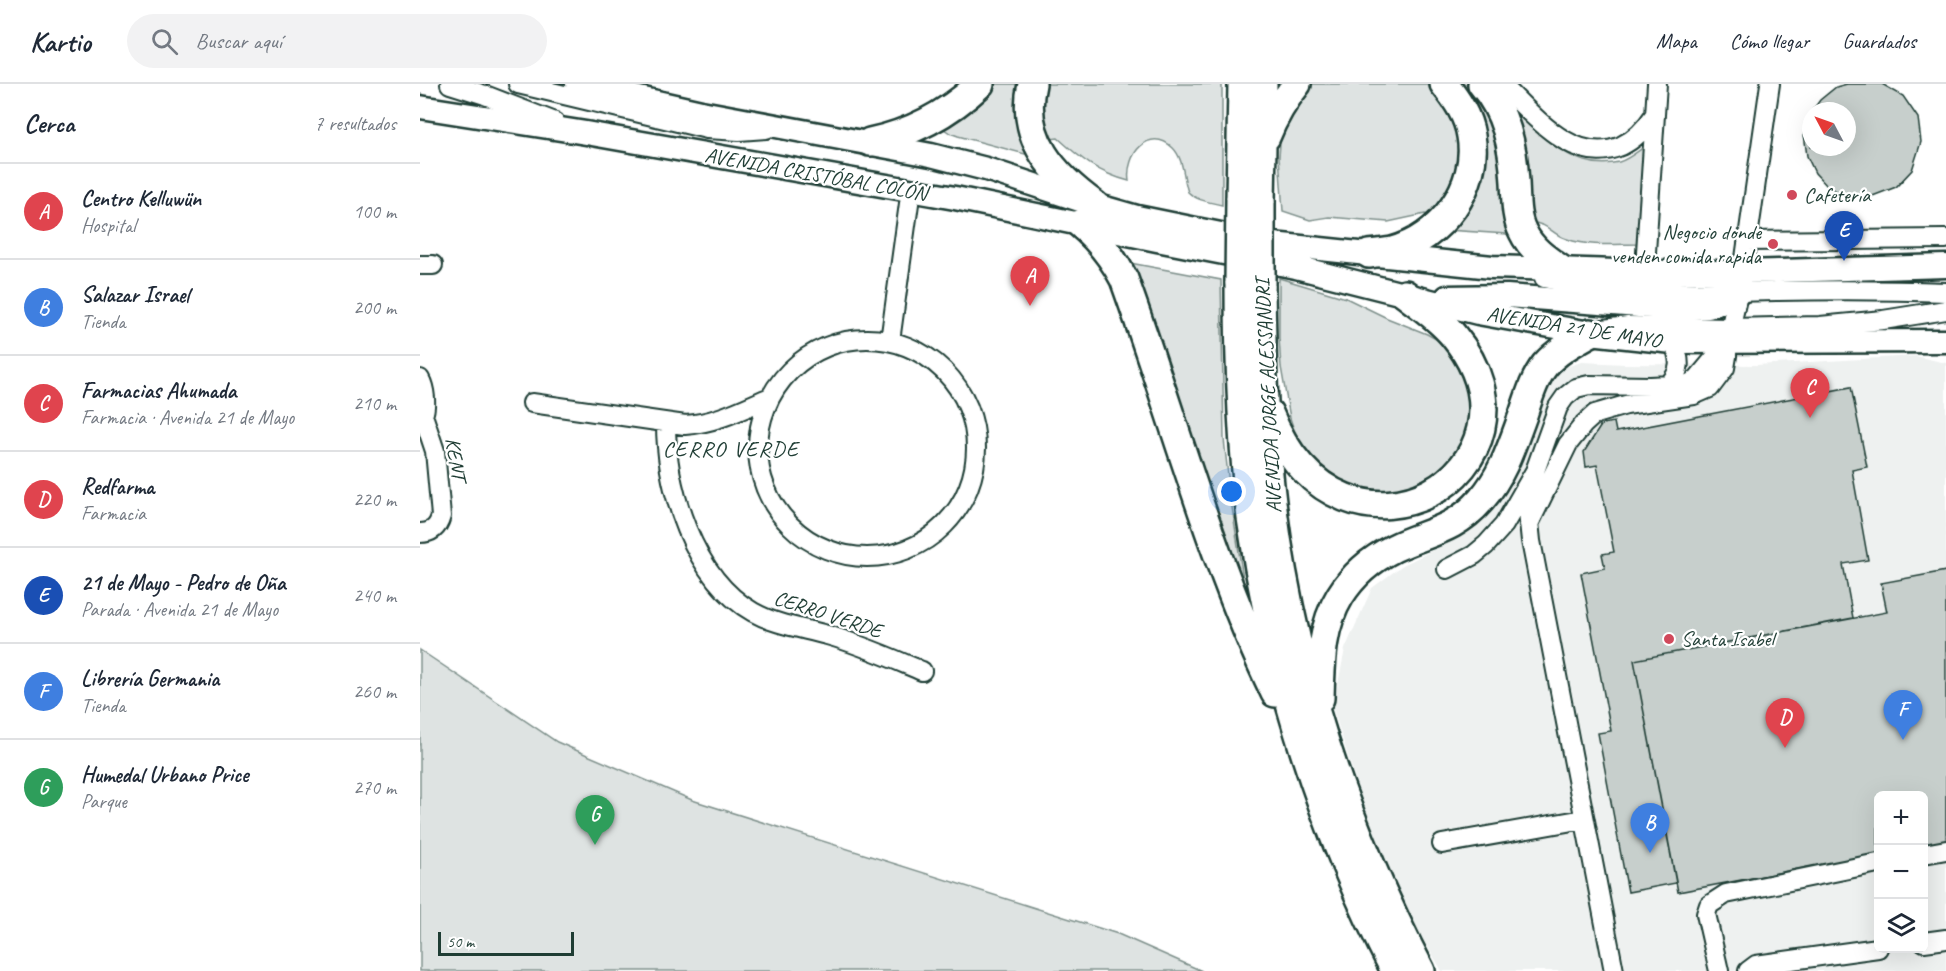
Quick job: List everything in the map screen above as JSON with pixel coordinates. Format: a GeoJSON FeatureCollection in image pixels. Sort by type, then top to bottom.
{"type":"FeatureCollection","features":[{"type":"Feature","properties":{"kind":"highway"},"geometry":{"type":"LineString","coordinates":[[870,142],[889,138],[925,124],[963,100],[980,84]]}},
{"type":"Feature","properties":{"kind":"highway"},"geometry":{"type":"LineString","coordinates":[[1032,84],[1030,118],[1038,144],[1088,215],[1092,234],[1110,256],[1124,279],[1235,604],[1266,674],[1312,741]]}},
{"type":"Feature","properties":{"kind":"highway"},"geometry":{"type":"LineString","coordinates":[[1262,149],[1275,116],[1297,84]]}},
{"type":"Feature","properties":{"kind":"highway"},"geometry":{"type":"LineString","coordinates":[[1369,254],[1394,250],[1420,237],[1446,218],[1462,195],[1471,166],[1472,138],[1463,111],[1444,84]]}},
{"type":"Feature","properties":{"kind":"highway"},"geometry":{"type":"LineString","coordinates":[[1482,84],[1494,101],[1507,129],[1514,162],[1517,212],[1522,231],[1539,254],[1562,270]]}},
{"type":"Feature","properties":{"kind":"highway","name":"AVENIDA JORGE ALESSANDRI"},"geometry":{"type":"LineString","coordinates":[[1246,87],[1262,149],[1251,201]]}},
{"type":"Feature","properties":{"kind":"highway","name":"AVENIDA JORGE ALESSANDRI"},"geometry":{"type":"LineString","coordinates":[[1246,87],[1251,201],[1250,284],[1241,398],[1251,517],[1261,578],[1273,636],[1312,741],[1353,885],[1395,971]]}},
{"type":"Feature","properties":{"kind":"highway","name":"AVENIDA JORGE ALESSANDRI"},"geometry":{"type":"LineString","coordinates":[[1250,284],[1264,400],[1270,486],[1312,741],[1346,807],[1399,930],[1421,971]]}},
{"type":"Feature","properties":{"kind":"highway"},"geometry":{"type":"LineString","coordinates":[[1264,400],[1280,436],[1299,464],[1321,485],[1345,499],[1371,506],[1397,505],[1412,501],[1440,487],[1463,466],[1478,440],[1484,410],[1483,395],[1472,364],[1453,335],[1416,296]]}},
{"type":"Feature","properties":{"kind":"highway"},"geometry":{"type":"LineString","coordinates":[[1312,741],[1320,697],[1323,645],[1332,611],[1340,596],[1359,572],[1377,558],[1396,547],[1443,529],[1467,514],[1479,503],[1490,490],[1506,461],[1531,389],[1545,365],[1554,356],[1590,333]]}},
{"type":"Feature","properties":{"kind":"main road","name":"AVENIDA CRISTÓBAL COLÓN"},"geometry":{"type":"LineString","coordinates":[[577,84],[701,112],[870,142],[986,169],[1088,215],[1210,251]]}},
{"type":"Feature","properties":{"kind":"main road","name":"AVENIDA CRISTÓBAL COLÓN"},"geometry":{"type":"LineString","coordinates":[[420,106],[911,189],[1088,215],[1137,217],[1245,239],[1369,254]]}},
{"type":"Feature","properties":{"kind":"main road","name":"AVENIDA 21 DE MAYO"},"geometry":{"type":"LineString","coordinates":[[1210,251],[1296,267],[1509,320],[1590,333],[1674,342],[1728,335],[1946,341]]}},
{"type":"Feature","properties":{"kind":"main road"},"geometry":{"type":"LineString","coordinates":[[1369,254],[1492,267],[1647,272],[1741,282],[1946,266]]}},
{"type":"Feature","properties":{"kind":"main road"},"geometry":{"type":"LineString","coordinates":[[1416,296],[1507,296],[1678,309],[1717,304],[1741,282]]}},
{"type":"Feature","properties":{"kind":"street"},"geometry":{"type":"LineString","coordinates":[[450,84],[586,134]]}},
{"type":"Feature","properties":{"kind":"street"},"geometry":{"type":"LineString","coordinates":[[518,84],[706,129],[739,131],[786,127]]}},
{"type":"Feature","properties":{"kind":"street"},"geometry":{"type":"LineString","coordinates":[[1501,84],[1552,131],[1564,140],[1587,150],[1606,150],[1624,144],[1642,132],[1654,114]]}},
{"type":"Feature","properties":{"kind":"street"},"geometry":{"type":"LineString","coordinates":[[1647,272],[1646,252],[1657,84]]}},
{"type":"Feature","properties":{"kind":"street"},"geometry":{"type":"LineString","coordinates":[[1529,524],[1568,444],[1595,414],[1609,409],[1694,395],[1710,388],[1725,368],[1728,335],[1741,282],[1770,84]]}},
{"type":"Feature","properties":{"kind":"street"},"geometry":{"type":"LineString","coordinates":[[890,341],[911,189]]}},
{"type":"Feature","properties":{"kind":"street"},"geometry":{"type":"LineString","coordinates":[[1747,242],[1946,239]]}},
{"type":"Feature","properties":{"kind":"street"},"geometry":{"type":"LineString","coordinates":[[1492,267],[1612,290],[1682,293],[1741,282],[1946,292]]}},
{"type":"Feature","properties":{"kind":"street"},"geometry":{"type":"LineString","coordinates":[[1590,333],[1605,328],[1628,326],[1728,335],[1844,324],[1946,310]]}},
{"type":"Feature","properties":{"kind":"street"},"geometry":{"type":"LineString","coordinates":[[1447,569],[1474,555],[1496,536],[1535,471],[1558,407],[1565,397],[1576,388],[1589,385],[1689,384],[1697,379],[1728,335]]}},
{"type":"Feature","properties":{"kind":"street"},"geometry":{"type":"LineString","coordinates":[[855,339],[890,341],[925,356],[954,382],[967,407],[975,435],[972,474],[961,500],[944,524],[929,536],[913,546],[894,553],[856,556],[819,546],[802,536],[776,508],[761,473],[758,453],[759,434],[770,397],[780,382],[805,358],[821,349],[855,339]]}},
{"type":"Feature","properties":{"kind":"street"},"geometry":{"type":"LineString","coordinates":[[1667,386],[1676,378],[1679,370],[1678,352],[1674,342]]}},
{"type":"Feature","properties":{"kind":"street","name":"KENT"},"geometry":{"type":"LineString","coordinates":[[420,379],[423,385],[425,410],[422,416],[435,451],[441,516],[432,531],[420,533]]}},
{"type":"Feature","properties":{"kind":"street"},"geometry":{"type":"LineString","coordinates":[[532,403],[685,425],[706,423],[770,397]]}},
{"type":"Feature","properties":{"kind":"street","name":"CERRO VERDE"},"geometry":{"type":"LineString","coordinates":[[666,423],[667,458],[682,516],[705,562],[730,595],[767,619],[840,639],[922,671]]}},
{"type":"Feature","properties":{"kind":"street"},"geometry":{"type":"LineString","coordinates":[[1535,471],[1528,512],[1532,551],[1614,971]]}},
{"type":"Feature","properties":{"kind":"street"},"geometry":{"type":"LineString","coordinates":[[1442,844],[1584,819]]}},
{"type":"Feature","properties":{"kind":"street"},"geometry":{"type":"LineString","coordinates":[[1928,853],[1946,850]]}},
{"type":"Feature","properties":{"kind":"street"},"geometry":{"type":"LineString","coordinates":[[1719,971],[1706,914],[1709,905],[1726,894],[1874,864]]}},
{"type":"Feature","properties":{"kind":"street"},"geometry":{"type":"LineString","coordinates":[[1928,941],[1946,939]]}},
{"type":"Feature","properties":{"kind":"street"},"geometry":{"type":"LineString","coordinates":[[1748,971],[1756,965],[1874,949]]}},
{"type":"Feature","properties":{"kind":"shaded area"},"geometry":{"type":"Polygon","coordinates":[[[993,84],[1021,84],[1030,152],[1025,154],[958,136],[941,127],[993,84]]]}},
{"type":"Feature","properties":{"kind":"shaded area"},"geometry":{"type":"Polygon","coordinates":[[[1042,84],[1222,84],[1222,205],[1200,199],[1188,192],[1177,152],[1164,142],[1147,141],[1140,146],[1131,162],[1129,181],[1108,174],[1091,164],[1058,138],[1043,140],[1042,84]]]}},
{"type":"Feature","properties":{"kind":"shaded area"},"geometry":{"type":"Polygon","coordinates":[[[1308,84],[1432,84],[1454,114],[1463,165],[1434,217],[1425,214],[1388,222],[1329,217],[1310,220],[1283,211],[1279,157],[1281,131],[1308,84]]]}},
{"type":"Feature","properties":{"kind":"shaded area"},"geometry":{"type":"Polygon","coordinates":[[[1457,84],[1467,84],[1495,117],[1514,232],[1507,234],[1447,230],[1464,210],[1457,84]]]}},
{"type":"Feature","properties":{"kind":"shaded area"},"geometry":{"type":"Polygon","coordinates":[[[1506,101],[1556,147],[1586,161],[1602,164],[1619,162],[1647,145],[1639,244],[1603,245],[1575,242],[1561,237],[1542,225],[1529,222],[1506,101]]]}},
{"type":"Feature","properties":{"kind":"shaded area"},"geometry":{"type":"Polygon","coordinates":[[[1130,263],[1221,280],[1224,439],[1244,585],[1130,263]]]}},
{"type":"Feature","properties":{"kind":"shaded area"},"geometry":{"type":"Polygon","coordinates":[[[1279,278],[1346,298],[1427,334],[1448,351],[1468,388],[1469,418],[1456,455],[1438,475],[1402,493],[1350,488],[1309,457],[1290,418],[1281,367],[1279,278]]]}},
{"type":"Feature","properties":{"kind":"shaded area"},"geometry":{"type":"Polygon","coordinates":[[[1915,356],[1946,363],[1946,971],[1442,971],[1387,878],[1333,709],[1345,649],[1372,588],[1403,565],[1470,532],[1509,486],[1534,413],[1562,368],[1582,362],[1756,365],[1915,356]]]}},
{"type":"Feature","properties":{"kind":"shaded area"},"geometry":{"type":"Polygon","coordinates":[[[420,650],[557,742],[692,800],[1118,934],[1202,971],[420,971],[420,650]]]}},
{"type":"Feature","properties":{"kind":"building"},"geometry":{"type":"Polygon","coordinates":[[[1847,84],[1882,84],[1903,96],[1918,118],[1921,142],[1912,170],[1896,187],[1870,197],[1843,195],[1827,186],[1815,173],[1807,156],[1856,156],[1856,102],[1819,102],[1836,87],[1847,84]]]}},
{"type":"Feature","properties":{"kind":"building","name":"Santa Isabel"},"geometry":{"type":"Polygon","coordinates":[[[1851,387],[1867,467],[1852,470],[1868,560],[1843,564],[1853,618],[1634,660],[1676,883],[1628,892],[1598,733],[1611,731],[1581,573],[1605,568],[1602,554],[1614,552],[1597,465],[1586,467],[1584,452],[1602,424],[1614,422],[1616,432],[1851,387]]]}},
{"type":"Feature","properties":{"kind":"building"},"geometry":{"type":"Polygon","coordinates":[[[1946,571],[1946,841],[1928,844],[1928,791],[1874,791],[1874,855],[1678,892],[1634,660],[1887,612],[1881,583],[1946,571]]]}},
{"type":"Feature","properties":{"kind":"place","name":"Cafetería"},"geometry":{"type":"Point","coordinates":[1792,195]}},
{"type":"Feature","properties":{"kind":"place","name":"Negocio donde venden comida rapida"},"geometry":{"type":"Point","coordinates":[1773,244]}},
{"type":"Feature","properties":{"kind":"place","name":"21 de Mayo - Pedro de Oña"},"geometry":{"type":"Point","coordinates":[1844,261]}},
{"type":"Feature","properties":{"kind":"place","name":"Centro Kelluwün"},"geometry":{"type":"Point","coordinates":[1030,306]}},
{"type":"Feature","properties":{"kind":"place","name":"Farmacias Ahumada"},"geometry":{"type":"Point","coordinates":[1810,418]}},
{"type":"Feature","properties":{"kind":"place","name":"Santa Isabel"},"geometry":{"type":"Point","coordinates":[1669,639]}},
{"type":"Feature","properties":{"kind":"place","name":"Librería Germania"},"geometry":{"type":"Point","coordinates":[1903,740]}},
{"type":"Feature","properties":{"kind":"place","name":"Redfarma"},"geometry":{"type":"Point","coordinates":[1785,748]}},
{"type":"Feature","properties":{"kind":"place","name":"Humedal Urbano Price"},"geometry":{"type":"Point","coordinates":[595,845]}},
{"type":"Feature","properties":{"kind":"place","name":"Salazar Israel"},"geometry":{"type":"Point","coordinates":[1650,853]}},
{"type":"Feature","properties":{"kind":"district","name":"CERRO VERDE"},"geometry":{"type":"Point","coordinates":[731,449]}}]}
